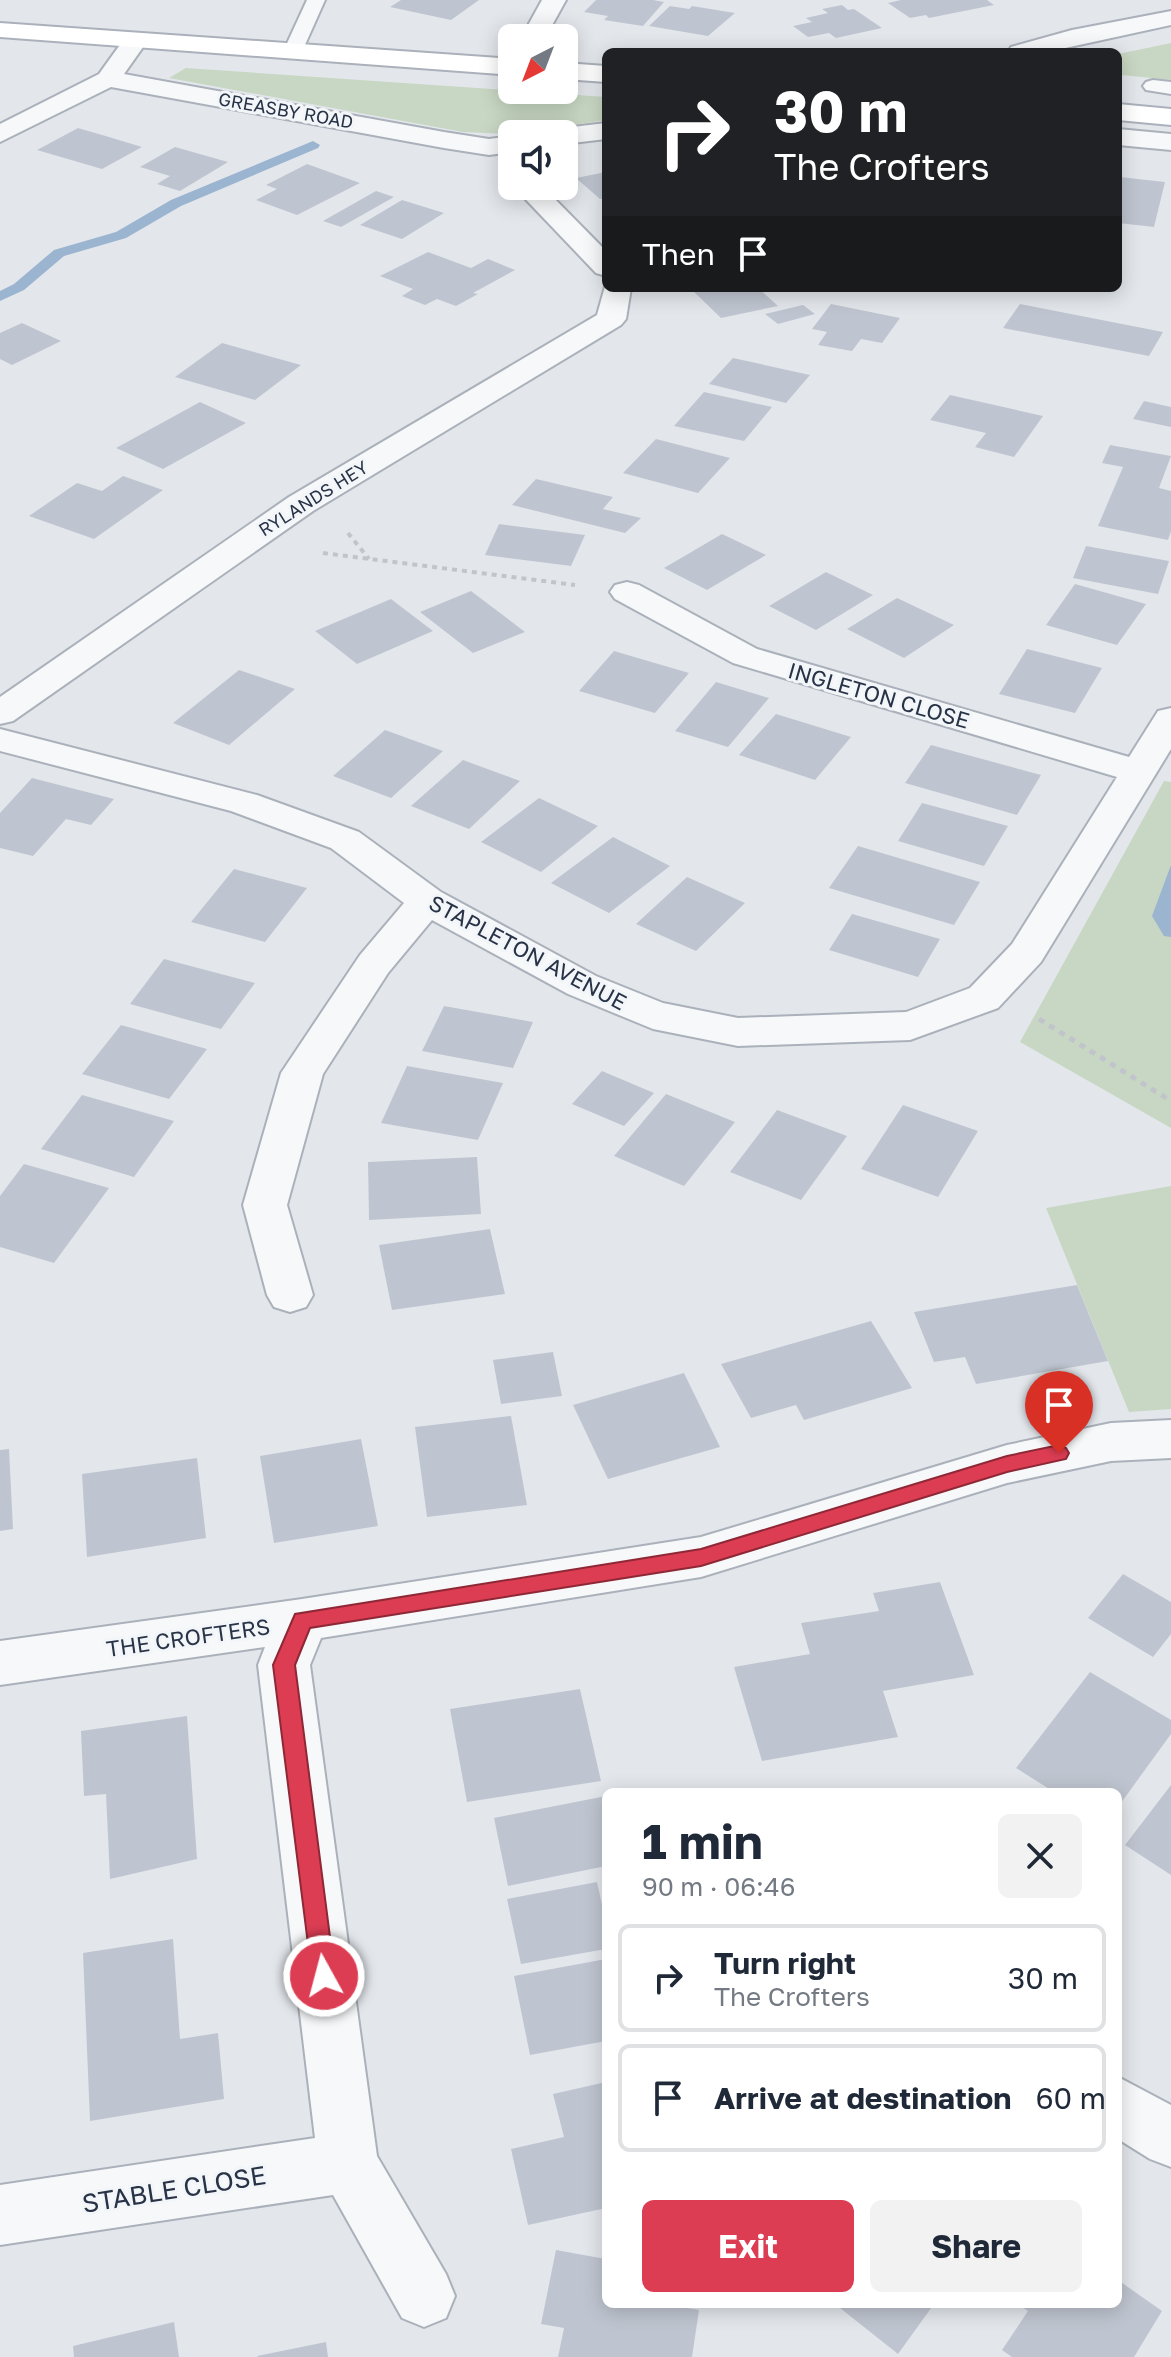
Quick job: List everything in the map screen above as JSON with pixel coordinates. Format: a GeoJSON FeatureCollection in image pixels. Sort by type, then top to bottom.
{"type":"FeatureCollection","features":[{"type":"Feature","properties":{"kind":"main road"},"geometry":{"type":"LineString","coordinates":[[0,30],[498,66]]}},
{"type":"Feature","properties":{"kind":"main road"},"geometry":{"type":"LineString","coordinates":[[578,72],[602,74]]}},
{"type":"Feature","properties":{"kind":"main road"},"geometry":{"type":"LineString","coordinates":[[1122,112],[1171,117]]}},
{"type":"Feature","properties":{"kind":"street"},"geometry":{"type":"LineString","coordinates":[[541,24],[554,0]]}},
{"type":"Feature","properties":{"kind":"street"},"geometry":{"type":"LineString","coordinates":[[1042,48],[1171,18]]}},
{"type":"Feature","properties":{"kind":"street"},"geometry":{"type":"LineString","coordinates":[[0,134],[108,79],[136,40]]}},
{"type":"Feature","properties":{"kind":"street","name":"GREASBY ROAD"},"geometry":{"type":"LineString","coordinates":[[108,79],[498,144]]}},
{"type":"Feature","properties":{"kind":"street"},"geometry":{"type":"LineString","coordinates":[[578,134],[602,131]]}},
{"type":"Feature","properties":{"kind":"street"},"geometry":{"type":"LineString","coordinates":[[1122,137],[1171,142]]}},
{"type":"Feature","properties":{"kind":"street"},"geometry":{"type":"LineString","coordinates":[[541,200],[602,263]]}},
{"type":"Feature","properties":{"kind":"street","name":"RYLANDS HEY"},"geometry":{"type":"LineString","coordinates":[[0,713],[301,504],[611,319],[616,292]]}},
{"type":"Feature","properties":{"kind":"street","name":"INGLETON CLOSE"},"geometry":{"type":"LineString","coordinates":[[627,592],[745,656],[1141,772]]}},
{"type":"Feature","properties":{"kind":"street","name":"STAPLETON AVENUE"},"geometry":{"type":"LineString","coordinates":[[0,740],[244,803],[345,840],[427,901],[582,985],[653,1015],[738,1032],[910,1026],[984,998],[1027,953],[1171,719]]}},
{"type":"Feature","properties":{"kind":"street"},"geometry":{"type":"LineString","coordinates":[[290,1295],[265,1205],[302,1073],[374,964],[427,901]]}},
{"type":"Feature","properties":{"kind":"street","name":"THE CROFTERS"},"geometry":{"type":"LineString","coordinates":[[0,1663],[302,1620],[701,1557],[1007,1464],[1111,1442],[1171,1439]]}},
{"type":"Feature","properties":{"kind":"street"},"geometry":{"type":"LineString","coordinates":[[302,1620],[284,1665],[348,2163],[424,2296]]}},
{"type":"Feature","properties":{"kind":"street"},"geometry":{"type":"LineString","coordinates":[[1122,2108],[1171,2138]]}},
{"type":"Feature","properties":{"kind":"street","name":"STABLE CLOSE"},"geometry":{"type":"LineString","coordinates":[[0,2215],[348,2163]]}},
{"type":"Feature","properties":{"kind":"lane"},"geometry":{"type":"LineString","coordinates":[[293,52],[316,0]]}},
{"type":"Feature","properties":{"kind":"path"},"geometry":{"type":"LineString","coordinates":[[258,534],[335,557],[460,568],[627,592]]}},
{"type":"Feature","properties":{"kind":"path"},"geometry":{"type":"LineString","coordinates":[[993,989],[1171,1101]]}},
{"type":"Feature","properties":{"kind":"green space"},"geometry":{"type":"Polygon","coordinates":[[[1171,43],[1171,80],[1122,75],[1122,53],[1171,43]]]}},
{"type":"Feature","properties":{"kind":"green space"},"geometry":{"type":"Polygon","coordinates":[[[186,68],[498,90],[498,104],[578,104],[578,95],[602,97],[602,121],[578,124],[578,120],[498,120],[498,133],[463,132],[169,78],[186,68]]]}},
{"type":"Feature","properties":{"kind":"green space"},"geometry":{"type":"Polygon","coordinates":[[[1164,781],[1171,782],[1171,1128],[1020,1042],[1164,781]]]}},
{"type":"Feature","properties":{"kind":"green space"},"geometry":{"type":"Polygon","coordinates":[[[1171,1186],[1171,1409],[1129,1412],[1046,1208],[1171,1186]]]}},
{"type":"Feature","properties":{"kind":"water"},"geometry":{"type":"Polygon","coordinates":[[[1171,865],[1171,937],[1164,936],[1152,916],[1171,865]]]}},
{"type":"Feature","properties":{"kind":"building"},"geometry":{"type":"Polygon","coordinates":[[[401,0],[479,0],[451,20],[390,7],[401,0]]]}},
{"type":"Feature","properties":{"kind":"building"},"geometry":{"type":"Polygon","coordinates":[[[596,0],[664,2],[643,26],[604,20],[608,16],[584,12],[596,0]]]}},
{"type":"Feature","properties":{"kind":"building"},"geometry":{"type":"Polygon","coordinates":[[[901,0],[987,0],[994,5],[929,18],[926,15],[910,18],[888,3],[901,0]]]}},
{"type":"Feature","properties":{"kind":"building"},"geometry":{"type":"Polygon","coordinates":[[[842,5],[848,10],[854,9],[882,28],[836,38],[829,33],[808,37],[793,26],[812,22],[806,18],[828,13],[822,9],[842,5]]]}},
{"type":"Feature","properties":{"kind":"building"},"geometry":{"type":"Polygon","coordinates":[[[670,6],[735,13],[708,36],[649,26],[670,6]]]}},
{"type":"Feature","properties":{"kind":"building"},"geometry":{"type":"Polygon","coordinates":[[[78,128],[142,147],[102,169],[37,150],[78,128]]]}},
{"type":"Feature","properties":{"kind":"building"},"geometry":{"type":"Polygon","coordinates":[[[175,147],[228,162],[180,191],[157,184],[170,176],[140,167],[175,147]]]}},
{"type":"Feature","properties":{"kind":"building"},"geometry":{"type":"Polygon","coordinates":[[[307,164],[360,183],[297,215],[256,200],[277,189],[266,185],[307,164]]]}},
{"type":"Feature","properties":{"kind":"building"},"geometry":{"type":"Polygon","coordinates":[[[602,173],[600,199],[578,180],[578,178],[602,173]]]}},
{"type":"Feature","properties":{"kind":"building"},"geometry":{"type":"Polygon","coordinates":[[[1122,177],[1165,182],[1154,227],[1122,223],[1122,177]]]}},
{"type":"Feature","properties":{"kind":"building"},"geometry":{"type":"Polygon","coordinates":[[[376,191],[394,197],[341,227],[323,221],[376,191]]]}},
{"type":"Feature","properties":{"kind":"building"},"geometry":{"type":"Polygon","coordinates":[[[402,200],[444,213],[402,239],[360,225],[402,200]]]}},
{"type":"Feature","properties":{"kind":"building"},"geometry":{"type":"Polygon","coordinates":[[[428,252],[471,268],[488,259],[515,270],[456,306],[437,299],[425,305],[402,296],[413,289],[380,276],[428,252]]]}},
{"type":"Feature","properties":{"kind":"building"},"geometry":{"type":"Polygon","coordinates":[[[694,292],[762,292],[778,306],[721,318],[694,292]]]}},
{"type":"Feature","properties":{"kind":"building"},"geometry":{"type":"Polygon","coordinates":[[[831,304],[900,318],[882,343],[861,339],[852,351],[818,345],[827,332],[812,329],[831,304]]]}},
{"type":"Feature","properties":{"kind":"building"},"geometry":{"type":"Polygon","coordinates":[[[1020,304],[1163,332],[1149,356],[1003,328],[1020,304]]]}},
{"type":"Feature","properties":{"kind":"building"},"geometry":{"type":"Polygon","coordinates":[[[803,305],[815,314],[778,324],[765,314],[803,305]]]}},
{"type":"Feature","properties":{"kind":"building"},"geometry":{"type":"Polygon","coordinates":[[[22,323],[61,341],[12,365],[0,359],[0,333],[22,323]]]}},
{"type":"Feature","properties":{"kind":"building"},"geometry":{"type":"Polygon","coordinates":[[[222,343],[301,365],[255,400],[175,377],[222,343]]]}},
{"type":"Feature","properties":{"kind":"building"},"geometry":{"type":"Polygon","coordinates":[[[733,358],[810,375],[786,403],[709,384],[733,358]]]}},
{"type":"Feature","properties":{"kind":"building"},"geometry":{"type":"Polygon","coordinates":[[[704,392],[772,407],[744,441],[674,426],[704,392]]]}},
{"type":"Feature","properties":{"kind":"building"},"geometry":{"type":"Polygon","coordinates":[[[950,395],[1043,416],[1014,457],[975,447],[986,433],[930,420],[950,395]]]}},
{"type":"Feature","properties":{"kind":"building"},"geometry":{"type":"Polygon","coordinates":[[[1144,401],[1171,407],[1171,427],[1133,419],[1144,401]]]}},
{"type":"Feature","properties":{"kind":"building"},"geometry":{"type":"Polygon","coordinates":[[[200,402],[246,423],[163,469],[116,448],[200,402]]]}},
{"type":"Feature","properties":{"kind":"building"},"geometry":{"type":"Polygon","coordinates":[[[656,439],[730,458],[698,493],[623,473],[656,439]]]}},
{"type":"Feature","properties":{"kind":"building"},"geometry":{"type":"Polygon","coordinates":[[[1110,445],[1171,456],[1159,488],[1171,491],[1171,531],[1168,540],[1098,526],[1123,467],[1102,463],[1110,445]]]}},
{"type":"Feature","properties":{"kind":"building"},"geometry":{"type":"Polygon","coordinates":[[[123,476],[163,490],[94,539],[29,516],[77,483],[102,491],[123,476]]]}},
{"type":"Feature","properties":{"kind":"building"},"geometry":{"type":"Polygon","coordinates":[[[536,479],[613,497],[603,509],[641,518],[625,533],[512,505],[536,479]]]}},
{"type":"Feature","properties":{"kind":"building"},"geometry":{"type":"Polygon","coordinates":[[[499,524],[585,535],[571,566],[485,555],[499,524]]]}},
{"type":"Feature","properties":{"kind":"building"},"geometry":{"type":"Polygon","coordinates":[[[722,534],[766,555],[707,590],[664,568],[722,534]]]}},
{"type":"Feature","properties":{"kind":"building"},"geometry":{"type":"Polygon","coordinates":[[[1086,546],[1169,561],[1158,594],[1073,578],[1086,546]]]}},
{"type":"Feature","properties":{"kind":"building"},"geometry":{"type":"Polygon","coordinates":[[[826,572],[873,595],[816,630],[769,606],[826,572]]]}},
{"type":"Feature","properties":{"kind":"building"},"geometry":{"type":"Polygon","coordinates":[[[1075,584],[1146,604],[1117,645],[1046,625],[1075,584]]]}},
{"type":"Feature","properties":{"kind":"building"},"geometry":{"type":"Polygon","coordinates":[[[471,591],[525,632],[473,653],[420,612],[471,591]]]}},
{"type":"Feature","properties":{"kind":"building"},"geometry":{"type":"Polygon","coordinates":[[[897,598],[954,625],[904,658],[847,629],[897,598]]]}},
{"type":"Feature","properties":{"kind":"building"},"geometry":{"type":"Polygon","coordinates":[[[391,599],[433,631],[357,664],[315,631],[391,599]]]}},
{"type":"Feature","properties":{"kind":"building"},"geometry":{"type":"Polygon","coordinates":[[[1027,649],[1102,668],[1075,713],[999,694],[1027,649]]]}},
{"type":"Feature","properties":{"kind":"building"},"geometry":{"type":"Polygon","coordinates":[[[614,651],[689,673],[655,713],[579,691],[614,651]]]}},
{"type":"Feature","properties":{"kind":"building"},"geometry":{"type":"Polygon","coordinates":[[[239,670],[295,689],[229,745],[173,723],[239,670]]]}},
{"type":"Feature","properties":{"kind":"building"},"geometry":{"type":"Polygon","coordinates":[[[716,682],[769,698],[728,747],[675,731],[716,682]]]}},
{"type":"Feature","properties":{"kind":"building"},"geometry":{"type":"Polygon","coordinates":[[[776,714],[851,737],[815,780],[739,755],[776,714]]]}},
{"type":"Feature","properties":{"kind":"building"},"geometry":{"type":"Polygon","coordinates":[[[385,730],[443,751],[391,798],[333,776],[385,730]]]}},
{"type":"Feature","properties":{"kind":"building"},"geometry":{"type":"Polygon","coordinates":[[[931,745],[1041,775],[1017,815],[905,783],[931,745]]]}},
{"type":"Feature","properties":{"kind":"building"},"geometry":{"type":"Polygon","coordinates":[[[463,760],[520,781],[469,829],[411,806],[463,760]]]}},
{"type":"Feature","properties":{"kind":"building"},"geometry":{"type":"Polygon","coordinates":[[[32,778],[114,799],[91,825],[66,819],[33,856],[0,848],[0,813],[32,778]]]}},
{"type":"Feature","properties":{"kind":"building"},"geometry":{"type":"Polygon","coordinates":[[[539,798],[598,826],[541,872],[481,842],[539,798]]]}},
{"type":"Feature","properties":{"kind":"building"},"geometry":{"type":"Polygon","coordinates":[[[922,803],[1008,826],[984,866],[898,841],[922,803]]]}},
{"type":"Feature","properties":{"kind":"building"},"geometry":{"type":"Polygon","coordinates":[[[613,837],[670,866],[609,913],[551,883],[613,837]]]}},
{"type":"Feature","properties":{"kind":"building"},"geometry":{"type":"Polygon","coordinates":[[[858,846],[980,882],[954,925],[829,888],[858,846]]]}},
{"type":"Feature","properties":{"kind":"building"},"geometry":{"type":"Polygon","coordinates":[[[234,869],[307,888],[265,942],[191,922],[234,869]]]}},
{"type":"Feature","properties":{"kind":"building"},"geometry":{"type":"Polygon","coordinates":[[[687,877],[745,903],[696,951],[636,924],[687,877]]]}},
{"type":"Feature","properties":{"kind":"building"},"geometry":{"type":"Polygon","coordinates":[[[852,914],[940,939],[918,977],[829,950],[852,914]]]}},
{"type":"Feature","properties":{"kind":"building"},"geometry":{"type":"Polygon","coordinates":[[[164,959],[255,983],[221,1029],[130,1004],[164,959]]]}},
{"type":"Feature","properties":{"kind":"building"},"geometry":{"type":"Polygon","coordinates":[[[444,1006],[533,1022],[513,1068],[422,1051],[444,1006]]]}},
{"type":"Feature","properties":{"kind":"building"},"geometry":{"type":"Polygon","coordinates":[[[121,1025],[207,1049],[169,1099],[82,1074],[121,1025]]]}},
{"type":"Feature","properties":{"kind":"building"},"geometry":{"type":"Polygon","coordinates":[[[407,1066],[503,1083],[478,1140],[381,1123],[407,1066]]]}},
{"type":"Feature","properties":{"kind":"building"},"geometry":{"type":"Polygon","coordinates":[[[602,1071],[654,1093],[624,1126],[572,1104],[602,1071]]]}},
{"type":"Feature","properties":{"kind":"building"},"geometry":{"type":"Polygon","coordinates":[[[666,1094],[735,1122],[684,1186],[614,1156],[666,1094]]]}},
{"type":"Feature","properties":{"kind":"building"},"geometry":{"type":"Polygon","coordinates":[[[82,1095],[174,1121],[134,1177],[41,1149],[82,1095]]]}},
{"type":"Feature","properties":{"kind":"building"},"geometry":{"type":"Polygon","coordinates":[[[903,1105],[978,1131],[938,1197],[861,1169],[903,1105]]]}},
{"type":"Feature","properties":{"kind":"building"},"geometry":{"type":"Polygon","coordinates":[[[777,1110],[847,1136],[801,1200],[730,1172],[777,1110]]]}},
{"type":"Feature","properties":{"kind":"building"},"geometry":{"type":"Polygon","coordinates":[[[477,1157],[481,1214],[369,1220],[368,1162],[477,1157]]]}},
{"type":"Feature","properties":{"kind":"building"},"geometry":{"type":"Polygon","coordinates":[[[24,1164],[109,1188],[54,1263],[0,1247],[0,1196],[24,1164]]]}},
{"type":"Feature","properties":{"kind":"building"},"geometry":{"type":"Polygon","coordinates":[[[490,1229],[505,1294],[392,1310],[379,1245],[490,1229]]]}},
{"type":"Feature","properties":{"kind":"building"},"geometry":{"type":"Polygon","coordinates":[[[1077,1285],[1108,1361],[976,1384],[965,1357],[934,1362],[914,1312],[1077,1285]]]}},
{"type":"Feature","properties":{"kind":"building"},"geometry":{"type":"Polygon","coordinates":[[[871,1321],[912,1388],[804,1420],[796,1405],[751,1418],[721,1364],[871,1321]]]}},
{"type":"Feature","properties":{"kind":"building"},"geometry":{"type":"Polygon","coordinates":[[[553,1352],[562,1396],[501,1404],[493,1360],[553,1352]]]}},
{"type":"Feature","properties":{"kind":"building"},"geometry":{"type":"Polygon","coordinates":[[[684,1373],[720,1447],[608,1479],[573,1405],[684,1373]]]}},
{"type":"Feature","properties":{"kind":"building"},"geometry":{"type":"Polygon","coordinates":[[[511,1416],[527,1505],[427,1517],[415,1427],[511,1416]]]}},
{"type":"Feature","properties":{"kind":"building"},"geometry":{"type":"Polygon","coordinates":[[[361,1439],[378,1526],[274,1543],[260,1456],[361,1439]]]}},
{"type":"Feature","properties":{"kind":"building"},"geometry":{"type":"Polygon","coordinates":[[[9,1449],[13,1529],[0,1531],[0,1450],[9,1449]]]}},
{"type":"Feature","properties":{"kind":"building"},"geometry":{"type":"Polygon","coordinates":[[[197,1458],[206,1538],[87,1557],[82,1474],[197,1458]]]}},
{"type":"Feature","properties":{"kind":"building"},"geometry":{"type":"Polygon","coordinates":[[[1123,1574],[1171,1602],[1171,1634],[1153,1657],[1088,1618],[1123,1574]]]}},
{"type":"Feature","properties":{"kind":"building"},"geometry":{"type":"Polygon","coordinates":[[[940,1582],[974,1675],[883,1691],[898,1737],[762,1761],[734,1667],[810,1654],[801,1623],[879,1611],[873,1593],[940,1582]]]}},
{"type":"Feature","properties":{"kind":"building"},"geometry":{"type":"Polygon","coordinates":[[[1090,1672],[1171,1720],[1171,1734],[1122,1801],[1122,1788],[1048,1788],[1016,1768],[1090,1672]]]}},
{"type":"Feature","properties":{"kind":"building"},"geometry":{"type":"Polygon","coordinates":[[[580,1689],[601,1781],[467,1802],[450,1709],[580,1689]]]}},
{"type":"Feature","properties":{"kind":"building"},"geometry":{"type":"Polygon","coordinates":[[[187,1716],[197,1859],[110,1879],[106,1794],[84,1796],[81,1731],[187,1716]]]}},
{"type":"Feature","properties":{"kind":"building"},"geometry":{"type":"Polygon","coordinates":[[[1171,1785],[1171,1875],[1125,1845],[1171,1785]]]}},
{"type":"Feature","properties":{"kind":"building"},"geometry":{"type":"Polygon","coordinates":[[[602,1797],[602,1867],[508,1886],[494,1818],[602,1797]]]}},
{"type":"Feature","properties":{"kind":"building"},"geometry":{"type":"Polygon","coordinates":[[[597,1882],[602,1905],[602,1950],[521,1964],[507,1899],[597,1882]]]}},
{"type":"Feature","properties":{"kind":"building"},"geometry":{"type":"Polygon","coordinates":[[[173,1939],[180,2039],[218,2033],[224,2099],[90,2121],[83,1953],[173,1939]]]}},
{"type":"Feature","properties":{"kind":"building"},"geometry":{"type":"Polygon","coordinates":[[[602,1960],[602,2042],[530,2055],[514,1976],[602,1960]]]}},
{"type":"Feature","properties":{"kind":"building"},"geometry":{"type":"Polygon","coordinates":[[[602,2083],[602,2209],[528,2225],[511,2149],[564,2137],[553,2094],[602,2083]]]}},
{"type":"Feature","properties":{"kind":"building"},"geometry":{"type":"Polygon","coordinates":[[[556,2250],[602,2258],[602,2308],[699,2310],[692,2357],[558,2357],[564,2328],[541,2324],[556,2250]]]}},
{"type":"Feature","properties":{"kind":"building"},"geometry":{"type":"Polygon","coordinates":[[[1122,2283],[1162,2311],[1134,2357],[1012,2357],[1002,2350],[1028,2311],[1024,2308],[1122,2308],[1122,2283]]]}},
{"type":"Feature","properties":{"kind":"building"},"geometry":{"type":"Polygon","coordinates":[[[840,2308],[931,2308],[898,2354],[840,2308]]]}},
{"type":"Feature","properties":{"kind":"building"},"geometry":{"type":"Polygon","coordinates":[[[174,2322],[179,2357],[74,2357],[73,2346],[174,2322]]]}},
{"type":"Feature","properties":{"kind":"building"},"geometry":{"type":"Polygon","coordinates":[[[326,2342],[328,2357],[257,2356],[326,2342]]]}},
{"type":"Feature","properties":{"kind":"waterway"},"geometry":{"type":"LineString","coordinates":[[0,297],[19,287],[59,253],[121,235],[176,203],[313,145]]}},
{"type":"Feature","properties":{"kind":"route"},"geometry":{"type":"LineString","coordinates":[[324,1976],[284,1665],[302,1620],[701,1557],[1007,1464],[1059,1453]]}}]}
